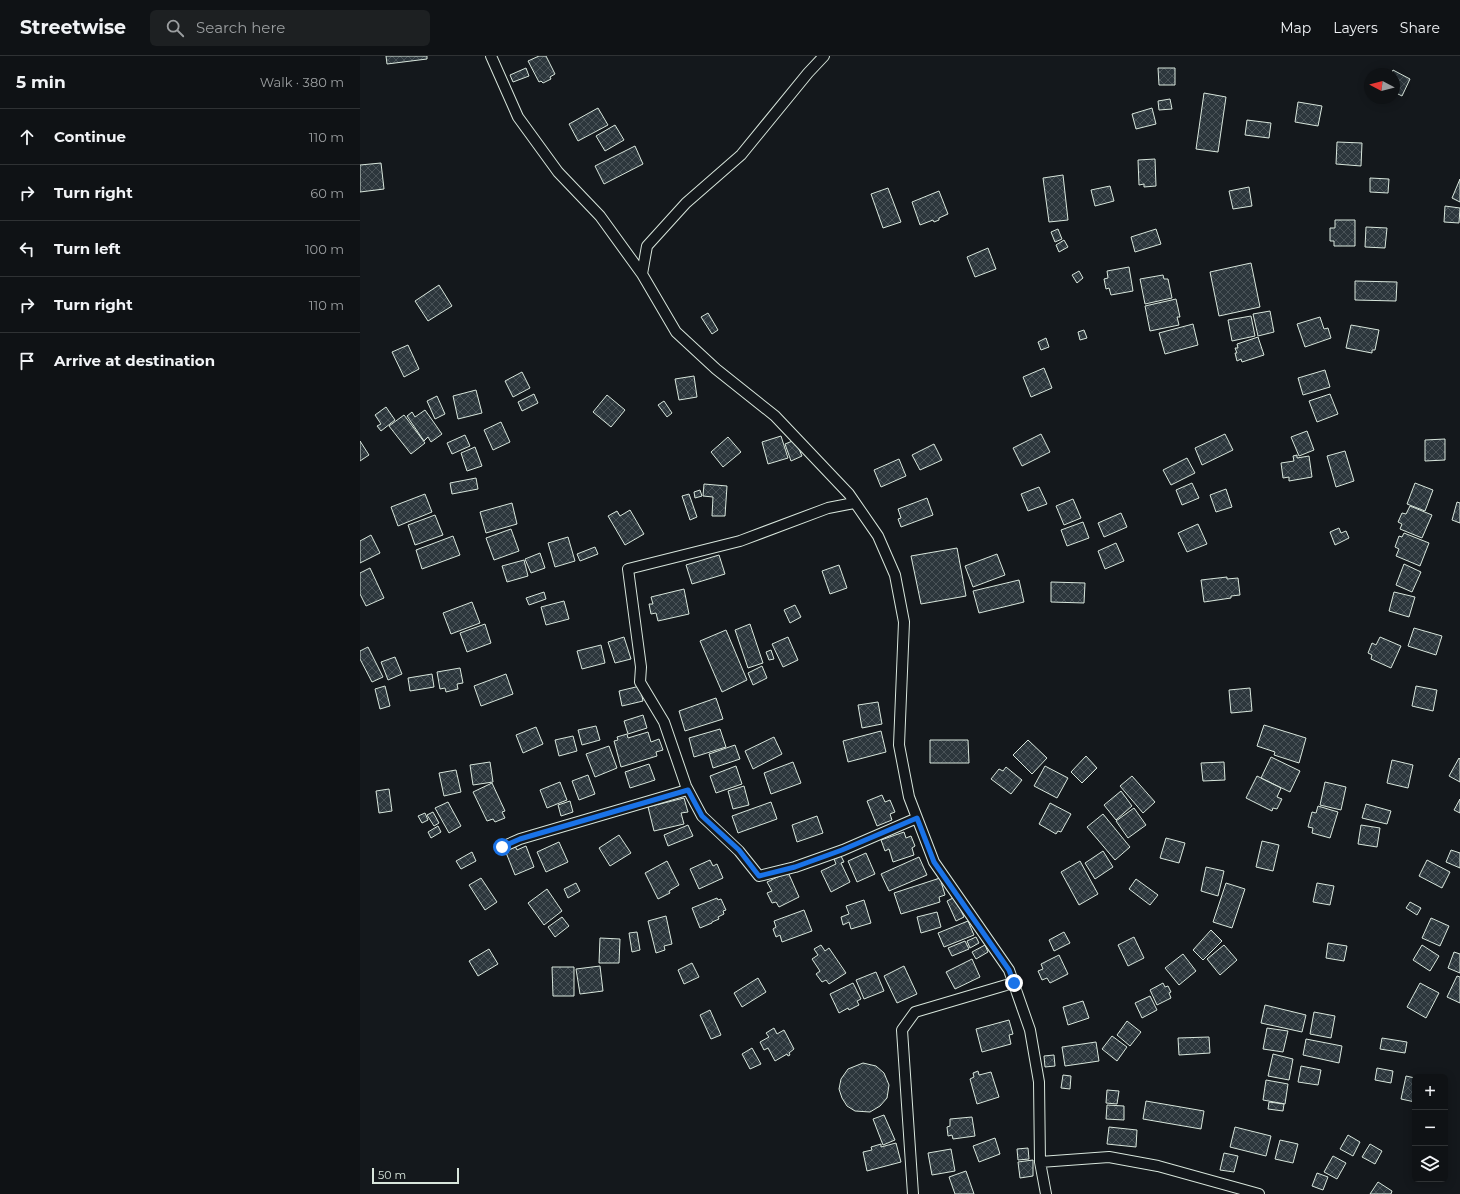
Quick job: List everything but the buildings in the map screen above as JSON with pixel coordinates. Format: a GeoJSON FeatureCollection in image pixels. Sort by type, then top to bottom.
{"type":"FeatureCollection","features":[{"type":"Feature","properties":{"kind":"street"},"geometry":{"type":"LineString","coordinates":[[491,56],[518,117],[558,172],[600,216],[642,274],[676,332],[716,369],[775,416],[849,494],[878,536],[895,575],[904,622],[899,745],[909,798],[934,862],[1009,970],[1014,983],[1030,1030],[1039,1082],[1040,1162],[1046,1194]]}},
{"type":"Feature","properties":{"kind":"street"},"geometry":{"type":"LineString","coordinates":[[642,274],[648,246],[686,203],[741,155],[808,73],[824,56]]}},
{"type":"Feature","properties":{"kind":"street"},"geometry":{"type":"LineString","coordinates":[[854,503],[828,508],[740,541],[628,569],[641,667],[640,682],[664,722],[688,790],[702,816],[739,850],[759,876],[795,867],[917,818]]}},
{"type":"Feature","properties":{"kind":"street"},"geometry":{"type":"LineString","coordinates":[[502,847],[520,839],[688,790]]}},
{"type":"Feature","properties":{"kind":"street"},"geometry":{"type":"LineString","coordinates":[[912,1194],[902,1030],[914,1012],[1014,983]]}},
{"type":"Feature","properties":{"kind":"street"},"geometry":{"type":"LineString","coordinates":[[1040,1162],[1109,1157],[1158,1166],[1259,1194]]}},
{"type":"Feature","properties":{"kind":"route"},"geometry":{"type":"LineString","coordinates":[[502,847],[520,839],[688,790],[702,816],[739,850],[759,876],[795,867],[842,850],[917,818],[934,862],[974,922],[1009,970],[1014,983]]}}]}
